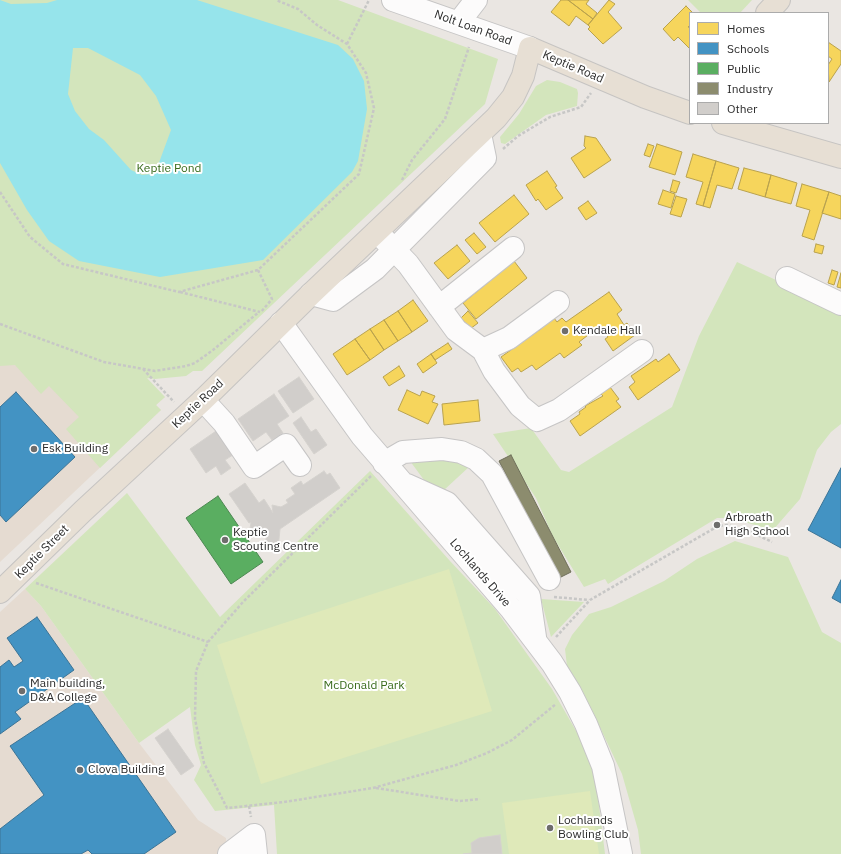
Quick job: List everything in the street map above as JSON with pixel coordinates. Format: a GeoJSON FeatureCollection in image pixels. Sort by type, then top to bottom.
{"type":"FeatureCollection","features":[{"type":"Feature","properties":{"kind":"main road"},"geometry":{"type":"LineString","coordinates":[[768,12],[779,0]]}},
{"type":"Feature","properties":{"kind":"main road","name":"Keptie Road"},"geometry":{"type":"LineString","coordinates":[[83,511],[203,400],[311,294],[496,118],[513,97],[523,76],[530,48],[601,79],[689,113]]}},
{"type":"Feature","properties":{"kind":"main road"},"geometry":{"type":"LineString","coordinates":[[726,124],[841,157]]}},
{"type":"Feature","properties":{"kind":"main road","name":"Keptie Street"},"geometry":{"type":"LineString","coordinates":[[0,592],[83,511]]}},
{"type":"Feature","properties":{"kind":"street","name":"Nolt Loan Road"},"geometry":{"type":"LineString","coordinates":[[393,0],[530,48]]}},
{"type":"Feature","properties":{"kind":"street"},"geometry":{"type":"LineString","coordinates":[[467,25],[476,0]]}},
{"type":"Feature","properties":{"kind":"street"},"geometry":{"type":"LineString","coordinates":[[311,294],[334,300],[375,269],[485,158],[480,134]]}},
{"type":"Feature","properties":{"kind":"street"},"geometry":{"type":"LineString","coordinates":[[377,232],[408,264],[456,330],[483,350],[494,370],[520,406],[537,420],[559,410],[642,351]]}},
{"type":"Feature","properties":{"kind":"street"},"geometry":{"type":"LineString","coordinates":[[439,307],[513,248]]}},
{"type":"Feature","properties":{"kind":"street"},"geometry":{"type":"LineString","coordinates":[[787,278],[841,304]]}},
{"type":"Feature","properties":{"kind":"street"},"geometry":{"type":"LineString","coordinates":[[483,350],[509,338],[558,302]]}},
{"type":"Feature","properties":{"kind":"street","name":"Lochlands Drive"},"geometry":{"type":"LineString","coordinates":[[281,323],[362,436],[511,609],[539,644],[570,692],[586,724],[603,766],[621,854]]}},
{"type":"Feature","properties":{"kind":"street"},"geometry":{"type":"LineString","coordinates":[[203,400],[224,423],[254,467],[286,445],[300,465]]}},
{"type":"Feature","properties":{"kind":"street"},"geometry":{"type":"LineString","coordinates":[[384,463],[402,452],[442,449],[461,452],[476,459],[492,474],[549,580]]}},
{"type":"Feature","properties":{"kind":"street"},"geometry":{"type":"LineString","coordinates":[[401,483],[447,503],[529,596],[539,644]]}},
{"type":"Feature","properties":{"kind":"street"},"geometry":{"type":"LineString","coordinates":[[229,854],[255,844]]}},
{"type":"Feature","properties":{"kind":"path"},"geometry":{"type":"LineString","coordinates":[[180,292],[258,270],[359,174],[374,108],[366,72],[347,44],[317,25],[298,8],[276,0]]}},
{"type":"Feature","properties":{"kind":"path"},"geometry":{"type":"LineString","coordinates":[[347,44],[369,0]]}},
{"type":"Feature","properties":{"kind":"path"},"geometry":{"type":"LineString","coordinates":[[404,206],[402,180],[412,160],[445,119],[467,25]]}},
{"type":"Feature","properties":{"kind":"path"},"geometry":{"type":"LineString","coordinates":[[485,158],[502,149],[518,136],[550,117],[581,107],[601,79]]}},
{"type":"Feature","properties":{"kind":"path"},"geometry":{"type":"LineString","coordinates":[[0,192],[30,237],[64,264],[260,312],[281,323]]}},
{"type":"Feature","properties":{"kind":"path"},"geometry":{"type":"LineString","coordinates":[[0,324],[104,362],[155,371],[186,366],[195,363],[213,350],[260,312],[272,299],[258,270]]}},
{"type":"Feature","properties":{"kind":"path"},"geometry":{"type":"LineString","coordinates":[[143,369],[168,397]]}},
{"type":"Feature","properties":{"kind":"path"},"geometry":{"type":"LineString","coordinates":[[384,463],[243,602],[208,642],[196,672],[195,720],[204,763],[227,808],[373,788],[456,765],[512,740],[570,692]]}},
{"type":"Feature","properties":{"kind":"path"},"geometry":{"type":"LineString","coordinates":[[539,644],[590,600],[718,526],[727,525],[751,532],[772,542]]}},
{"type":"Feature","properties":{"kind":"path"},"geometry":{"type":"LineString","coordinates":[[17,577],[208,642]]}},
{"type":"Feature","properties":{"kind":"path"},"geometry":{"type":"LineString","coordinates":[[529,596],[590,600]]}},
{"type":"Feature","properties":{"kind":"path"},"geometry":{"type":"LineString","coordinates":[[373,788],[459,801],[480,799]]}},
{"type":"Feature","properties":{"kind":"shaded area"},"geometry":{"type":"Polygon","coordinates":[[[0,332],[165,397],[156,405],[161,410],[0,562],[0,332]]]}},
{"type":"Feature","properties":{"kind":"shaded area"},"geometry":{"type":"Polygon","coordinates":[[[25,589],[41,606],[139,743],[198,820],[226,838],[226,852],[222,854],[0,854],[0,612],[25,589]]]}},
{"type":"Feature","properties":{"kind":"green space","name":"Keptie Pond"},"geometry":{"type":"Polygon","coordinates":[[[0,0],[338,0],[498,59],[485,104],[202,371],[193,371],[186,376],[155,379],[147,378],[165,397],[156,405],[161,410],[100,468],[66,429],[79,417],[49,386],[41,394],[15,365],[0,366],[0,0]]]}},
{"type":"Feature","properties":{"kind":"green space"},"geometry":{"type":"Polygon","coordinates":[[[688,0],[752,0],[741,12],[700,12],[688,0]]]}},
{"type":"Feature","properties":{"kind":"green space"},"geometry":{"type":"Polygon","coordinates":[[[547,80],[560,82],[577,89],[577,106],[546,115],[505,144],[501,143],[500,137],[519,114],[536,86],[547,80]]]}},
{"type":"Feature","properties":{"kind":"green space"},"geometry":{"type":"Polygon","coordinates":[[[737,262],[841,310],[841,424],[831,432],[817,450],[800,499],[773,530],[730,518],[717,518],[608,584],[605,579],[584,587],[553,537],[536,498],[493,434],[531,428],[561,470],[569,472],[672,407],[699,336],[737,262]]]}},
{"type":"Feature","properties":{"kind":"green space"},"geometry":{"type":"Polygon","coordinates":[[[451,458],[470,466],[443,491],[424,480],[410,461],[451,458]]]}},
{"type":"Feature","properties":{"kind":"green space","name":"McDonald Park"},"geometry":{"type":"Polygon","coordinates":[[[370,471],[495,609],[552,689],[579,736],[595,773],[605,854],[277,854],[274,805],[215,811],[194,780],[201,765],[195,745],[190,707],[139,743],[41,606],[25,589],[127,493],[220,617],[370,471]]]}},
{"type":"Feature","properties":{"kind":"green space"},"geometry":{"type":"Polygon","coordinates":[[[735,541],[788,557],[822,632],[841,643],[841,854],[641,854],[638,830],[622,774],[596,719],[567,666],[565,649],[572,635],[589,614],[611,607],[664,581],[697,559],[735,541]]]}},
{"type":"Feature","properties":{"kind":"green space"},"geometry":{"type":"Polygon","coordinates":[[[449,569],[492,711],[261,784],[217,645],[449,569]]]}},
{"type":"Feature","properties":{"kind":"green space"},"geometry":{"type":"Polygon","coordinates":[[[541,599],[584,602],[551,637],[541,599]]]}},
{"type":"Feature","properties":{"kind":"green space","name":"Lochlands Bowling Club"},"geometry":{"type":"Polygon","coordinates":[[[590,791],[599,854],[509,854],[502,803],[590,791]]]}},
{"type":"Feature","properties":{"kind":"water","name":"Keptie Pond"},"geometry":{"type":"Polygon","coordinates":[[[0,0],[11,4],[47,3],[57,0],[197,0],[338,45],[353,59],[364,81],[367,109],[358,161],[352,172],[263,260],[160,277],[79,261],[49,241],[27,210],[0,163],[0,0]],[[73,48],[68,94],[75,111],[89,129],[104,140],[131,170],[142,175],[152,174],[157,168],[171,130],[156,96],[140,75],[88,48],[73,48]]]}},
{"type":"Feature","properties":{"kind":"building: Homes"},"geometry":{"type":"Polygon","coordinates":[[[561,0],[568,0],[593,19],[588,25],[576,16],[569,26],[551,12],[561,0]]]}},
{"type":"Feature","properties":{"kind":"building: Homes"},"geometry":{"type":"Polygon","coordinates":[[[568,0],[589,0],[586,4],[597,13],[593,19],[568,0]]]}},
{"type":"Feature","properties":{"kind":"building: Homes"},"geometry":{"type":"Polygon","coordinates":[[[609,0],[615,4],[608,12],[622,28],[603,44],[588,29],[590,27],[588,25],[609,0]]]}},
{"type":"Feature","properties":{"kind":"building: Homes"},"geometry":{"type":"Polygon","coordinates":[[[686,6],[692,12],[689,12],[689,48],[678,37],[674,41],[663,29],[686,6]]]}},
{"type":"Feature","properties":{"kind":"building: Homes"},"geometry":{"type":"Polygon","coordinates":[[[829,43],[841,51],[841,64],[829,82],[829,64],[832,59],[829,57],[829,43]]]}},
{"type":"Feature","properties":{"kind":"building: Homes"},"geometry":{"type":"Polygon","coordinates":[[[585,136],[596,138],[611,160],[584,178],[571,158],[586,148],[584,146],[585,136]]]}},
{"type":"Feature","properties":{"kind":"building: Homes"},"geometry":{"type":"Polygon","coordinates":[[[648,144],[654,146],[650,157],[644,155],[648,144]]]}},
{"type":"Feature","properties":{"kind":"building: Homes"},"geometry":{"type":"Polygon","coordinates":[[[657,144],[682,152],[675,175],[649,167],[657,144]]]}},
{"type":"Feature","properties":{"kind":"building: Homes"},"geometry":{"type":"Polygon","coordinates":[[[693,154],[716,161],[703,206],[696,204],[703,182],[686,177],[693,154]]]}},
{"type":"Feature","properties":{"kind":"building: Homes"},"geometry":{"type":"Polygon","coordinates":[[[716,161],[739,168],[732,189],[717,185],[710,208],[703,206],[716,161]]]}},
{"type":"Feature","properties":{"kind":"building: Homes"},"geometry":{"type":"Polygon","coordinates":[[[744,168],[771,175],[765,197],[738,189],[744,168]]]}},
{"type":"Feature","properties":{"kind":"building: Homes"},"geometry":{"type":"Polygon","coordinates":[[[547,171],[557,186],[555,187],[563,198],[546,210],[538,199],[536,201],[526,185],[547,171]]]}},
{"type":"Feature","properties":{"kind":"building: Homes"},"geometry":{"type":"Polygon","coordinates":[[[771,175],[797,183],[791,204],[765,197],[771,175]]]}},
{"type":"Feature","properties":{"kind":"building: Homes"},"geometry":{"type":"Polygon","coordinates":[[[673,180],[680,182],[676,193],[670,191],[673,180]]]}},
{"type":"Feature","properties":{"kind":"building: Homes"},"geometry":{"type":"Polygon","coordinates":[[[802,184],[829,192],[814,240],[802,236],[810,210],[796,206],[802,184]]]}},
{"type":"Feature","properties":{"kind":"building: Homes"},"geometry":{"type":"Polygon","coordinates":[[[663,190],[675,194],[671,208],[658,204],[663,190]]]}},
{"type":"Feature","properties":{"kind":"building: Homes"},"geometry":{"type":"Polygon","coordinates":[[[829,192],[841,196],[841,219],[822,213],[829,192]]]}},
{"type":"Feature","properties":{"kind":"building: Homes"},"geometry":{"type":"Polygon","coordinates":[[[514,195],[529,214],[495,242],[479,223],[514,195]]]}},
{"type":"Feature","properties":{"kind":"building: Homes"},"geometry":{"type":"Polygon","coordinates":[[[676,196],[687,199],[681,217],[670,214],[676,196]]]}},
{"type":"Feature","properties":{"kind":"building: Homes"},"geometry":{"type":"Polygon","coordinates":[[[588,201],[597,213],[586,220],[578,208],[588,201]]]}},
{"type":"Feature","properties":{"kind":"building: Homes"},"geometry":{"type":"Polygon","coordinates":[[[474,233],[486,247],[477,254],[465,240],[474,233]]]}},
{"type":"Feature","properties":{"kind":"building: Homes"},"geometry":{"type":"Polygon","coordinates":[[[816,244],[824,246],[822,254],[814,252],[816,244]]]}},
{"type":"Feature","properties":{"kind":"building: Homes"},"geometry":{"type":"Polygon","coordinates":[[[457,245],[470,261],[448,279],[434,263],[457,245]]]}},
{"type":"Feature","properties":{"kind":"building: Homes"},"geometry":{"type":"Polygon","coordinates":[[[514,261],[527,278],[476,319],[463,303],[514,261]]]}},
{"type":"Feature","properties":{"kind":"building: Homes"},"geometry":{"type":"Polygon","coordinates":[[[832,270],[838,272],[834,285],[828,283],[832,270]]]}},
{"type":"Feature","properties":{"kind":"building: Homes"},"geometry":{"type":"Polygon","coordinates":[[[841,273],[841,288],[837,287],[841,273]]]}},
{"type":"Feature","properties":{"kind":"building: Homes","name":"Kendale Hall"},"geometry":{"type":"Polygon","coordinates":[[[609,292],[622,310],[617,314],[624,325],[627,323],[635,335],[613,351],[605,339],[608,337],[600,326],[579,342],[582,345],[564,358],[560,353],[536,370],[532,365],[521,372],[518,368],[512,372],[501,357],[542,328],[538,322],[550,313],[557,322],[562,318],[566,322],[609,292]]]}},
{"type":"Feature","properties":{"kind":"building: Homes"},"geometry":{"type":"Polygon","coordinates":[[[413,300],[428,321],[412,332],[398,311],[413,300]]]}},
{"type":"Feature","properties":{"kind":"building: Homes"},"geometry":{"type":"Polygon","coordinates":[[[398,311],[412,332],[398,341],[384,320],[398,311]]]}},
{"type":"Feature","properties":{"kind":"building: Homes"},"geometry":{"type":"Polygon","coordinates":[[[468,311],[478,323],[470,329],[461,318],[468,311]]]}},
{"type":"Feature","properties":{"kind":"building: Homes"},"geometry":{"type":"Polygon","coordinates":[[[384,320],[398,341],[384,350],[370,329],[384,320]]]}},
{"type":"Feature","properties":{"kind":"building: Homes"},"geometry":{"type":"Polygon","coordinates":[[[370,329],[384,350],[370,360],[355,339],[370,329]]]}},
{"type":"Feature","properties":{"kind":"building: Homes"},"geometry":{"type":"Polygon","coordinates":[[[355,339],[370,360],[347,375],[333,354],[355,339]]]}},
{"type":"Feature","properties":{"kind":"building: Homes"},"geometry":{"type":"Polygon","coordinates":[[[448,343],[452,349],[435,360],[431,354],[448,343]]]}},
{"type":"Feature","properties":{"kind":"building: Homes"},"geometry":{"type":"Polygon","coordinates":[[[431,354],[437,363],[423,373],[417,364],[431,354]]]}},
{"type":"Feature","properties":{"kind":"building: Homes"},"geometry":{"type":"Polygon","coordinates":[[[669,354],[680,370],[638,400],[629,387],[635,382],[631,376],[656,359],[658,362],[669,354]]]}},
{"type":"Feature","properties":{"kind":"building: Homes"},"geometry":{"type":"Polygon","coordinates":[[[399,366],[405,376],[389,386],[383,377],[399,366]]]}},
{"type":"Feature","properties":{"kind":"building: Homes"},"geometry":{"type":"Polygon","coordinates":[[[610,387],[619,399],[616,401],[621,407],[580,436],[570,421],[580,414],[579,412],[586,407],[585,406],[603,396],[601,394],[610,387]]]}},
{"type":"Feature","properties":{"kind":"building: Homes"},"geometry":{"type":"Polygon","coordinates":[[[407,390],[420,396],[422,391],[435,396],[432,402],[438,404],[428,424],[398,410],[407,390]]]}},
{"type":"Feature","properties":{"kind":"building: Homes"},"geometry":{"type":"Polygon","coordinates":[[[478,400],[480,421],[444,425],[442,404],[478,400]]]}},
{"type":"Feature","properties":{"kind":"building: Schools","name":"Esk Building"},"geometry":{"type":"Polygon","coordinates":[[[16,392],[75,457],[6,522],[0,515],[0,407],[16,392]]]}},
{"type":"Feature","properties":{"kind":"building: Schools","name":"Arbroath High School"},"geometry":{"type":"Polygon","coordinates":[[[841,468],[841,548],[808,530],[841,468]]]}},
{"type":"Feature","properties":{"kind":"building: Schools"},"geometry":{"type":"Polygon","coordinates":[[[841,580],[841,603],[832,598],[841,580]]]}},
{"type":"Feature","properties":{"kind":"building: Schools","name":"Main building, D&A College"},"geometry":{"type":"Polygon","coordinates":[[[37,617],[74,670],[15,712],[21,719],[0,734],[0,667],[9,660],[14,667],[23,661],[7,638],[37,617]]]}},
{"type":"Feature","properties":{"kind":"building: Schools","name":"Clova Building"},"geometry":{"type":"Polygon","coordinates":[[[83,698],[176,832],[144,854],[92,854],[88,850],[81,854],[0,854],[0,829],[44,795],[10,746],[83,698]]]}},
{"type":"Feature","properties":{"kind":"building: Public","name":"Keptie Scouting Centre"},"geometry":{"type":"Polygon","coordinates":[[[218,496],[263,562],[231,584],[186,518],[218,496]]]}},
{"type":"Feature","properties":{"kind":"building: Industry"},"geometry":{"type":"Polygon","coordinates":[[[511,455],[571,572],[559,578],[499,461],[511,455]]]}},
{"type":"Feature","properties":{"kind":"building: Other"},"geometry":{"type":"Polygon","coordinates":[[[299,377],[314,399],[293,413],[278,391],[299,377]]]}},
{"type":"Feature","properties":{"kind":"building: Other"},"geometry":{"type":"Polygon","coordinates":[[[274,394],[289,416],[277,424],[283,433],[272,440],[266,432],[253,441],[238,419],[274,394]]]}},
{"type":"Feature","properties":{"kind":"building: Other"},"geometry":{"type":"Polygon","coordinates":[[[301,417],[311,432],[316,429],[327,445],[314,454],[293,423],[301,417]]]}},
{"type":"Feature","properties":{"kind":"building: Other"},"geometry":{"type":"Polygon","coordinates":[[[219,429],[236,453],[225,460],[231,468],[221,475],[216,466],[206,473],[190,449],[219,429]]]}},
{"type":"Feature","properties":{"kind":"building: Other"},"geometry":{"type":"Polygon","coordinates":[[[324,471],[327,475],[330,473],[340,488],[280,529],[278,549],[265,548],[267,531],[265,527],[264,531],[250,529],[251,522],[249,523],[229,494],[245,483],[259,503],[264,499],[273,513],[272,505],[281,507],[288,503],[286,500],[295,494],[291,488],[301,481],[303,485],[324,471]]]}},
{"type":"Feature","properties":{"kind":"building: Other"},"geometry":{"type":"Polygon","coordinates":[[[168,729],[194,766],[181,775],[155,738],[168,729]]]}},
{"type":"Feature","properties":{"kind":"building: Other"},"geometry":{"type":"Polygon","coordinates":[[[500,835],[502,854],[463,854],[472,853],[471,843],[479,838],[500,835]]]}},
{"type":"Feature","properties":{"kind":"place","name":"Kendale Hall"},"geometry":{"type":"Point","coordinates":[565,331]}},
{"type":"Feature","properties":{"kind":"place","name":"Esk Building"},"geometry":{"type":"Point","coordinates":[34,449]}},
{"type":"Feature","properties":{"kind":"place","name":"Arbroath High School"},"geometry":{"type":"Point","coordinates":[717,525]}},
{"type":"Feature","properties":{"kind":"place","name":"Keptie Scouting Centre"},"geometry":{"type":"Point","coordinates":[225,540]}},
{"type":"Feature","properties":{"kind":"place","name":"Main building, D&A College"},"geometry":{"type":"Point","coordinates":[22,691]}},
{"type":"Feature","properties":{"kind":"place","name":"Clova Building"},"geometry":{"type":"Point","coordinates":[80,770]}},
{"type":"Feature","properties":{"kind":"place","name":"Lochlands Bowling Club"},"geometry":{"type":"Point","coordinates":[550,828]}}]}
